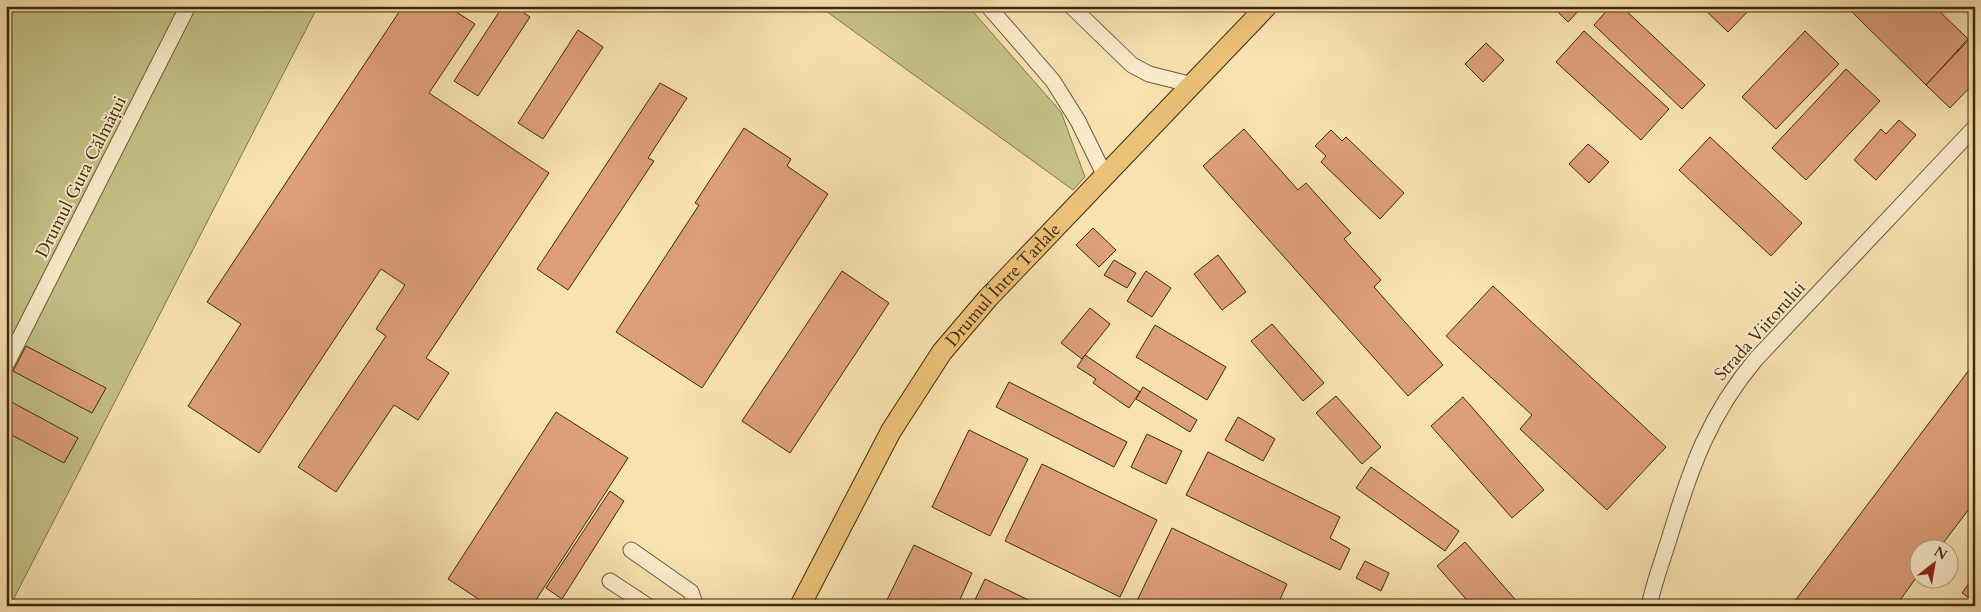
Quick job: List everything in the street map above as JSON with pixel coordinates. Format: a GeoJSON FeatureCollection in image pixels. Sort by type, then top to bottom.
{"type":"FeatureCollection","features":[{"type":"Feature","properties":{"kind":"main road","name":"Drumul Între Tarlale"},"geometry":{"type":"LineString","coordinates":[[800,606],[891,431],[942,352],[988,298],[1267,6]]}},
{"type":"Feature","properties":{"kind":"street","name":"Drumul Gura Călmățui"},"geometry":{"type":"LineString","coordinates":[[6,365],[188,6]]}},
{"type":"Feature","properties":{"kind":"street"},"geometry":{"type":"LineString","coordinates":[[988,6],[1053,81],[1078,121],[1105,176]]}},
{"type":"Feature","properties":{"kind":"street"},"geometry":{"type":"LineString","coordinates":[[1071,6],[1132,65],[1150,74],[1193,85]]}},
{"type":"Feature","properties":{"kind":"street","name":"Strada Viitorului"},"geometry":{"type":"LineString","coordinates":[[1649,606],[1686,484],[1703,440],[1726,397],[1756,358],[1975,127]]}},
{"type":"Feature","properties":{"kind":"street"},"geometry":{"type":"LineString","coordinates":[[631,550],[691,592],[696,606]]}},
{"type":"Feature","properties":{"kind":"street"},"geometry":{"type":"LineString","coordinates":[[610,581],[648,606]]}},
{"type":"Feature","properties":{"kind":"shaded area"},"geometry":{"type":"Polygon","coordinates":[[[6,6],[318,6],[10,606],[6,606],[6,6]]]}},
{"type":"Feature","properties":{"kind":"shaded area"},"geometry":{"type":"Polygon","coordinates":[[[819,6],[968,6],[1061,112],[1085,177],[1073,190],[819,6]]]}},
{"type":"Feature","properties":{"kind":"building"},"geometry":{"type":"Polygon","coordinates":[[[403,6],[447,6],[475,24],[429,93],[549,173],[426,358],[449,373],[418,420],[394,405],[336,492],[298,467],[386,336],[376,329],[405,285],[381,269],[259,453],[188,406],[241,324],[207,302],[403,6]]]}},
{"type":"Feature","properties":{"kind":"building"},"geometry":{"type":"Polygon","coordinates":[[[503,6],[514,6],[530,17],[478,96],[454,81],[503,6]]]}},
{"type":"Feature","properties":{"kind":"building"},"geometry":{"type":"Polygon","coordinates":[[[1552,6],[1583,6],[1568,22],[1552,6]]]}},
{"type":"Feature","properties":{"kind":"building"},"geometry":{"type":"Polygon","coordinates":[[[1611,6],[1621,6],[1705,85],[1682,109],[1594,25],[1611,6]]]}},
{"type":"Feature","properties":{"kind":"building"},"geometry":{"type":"Polygon","coordinates":[[[1701,6],[1753,6],[1728,32],[1701,6]]]}},
{"type":"Feature","properties":{"kind":"building"},"geometry":{"type":"Polygon","coordinates":[[[1858,6],[1934,6],[1968,39],[1926,85],[1852,12],[1858,6]]]}},
{"type":"Feature","properties":{"kind":"building"},"geometry":{"type":"Polygon","coordinates":[[[578,30],[603,47],[543,139],[518,123],[578,30]]]}},
{"type":"Feature","properties":{"kind":"building"},"geometry":{"type":"Polygon","coordinates":[[[1584,31],[1669,109],[1641,140],[1556,62],[1584,31]]]}},
{"type":"Feature","properties":{"kind":"building"},"geometry":{"type":"Polygon","coordinates":[[[1805,31],[1839,64],[1776,129],[1742,97],[1805,31]]]}},
{"type":"Feature","properties":{"kind":"building"},"geometry":{"type":"Polygon","coordinates":[[[1975,33],[1975,82],[1950,108],[1926,85],[1975,33]]]}},
{"type":"Feature","properties":{"kind":"building"},"geometry":{"type":"Polygon","coordinates":[[[1486,43],[1504,60],[1483,82],[1465,64],[1486,43]]]}},
{"type":"Feature","properties":{"kind":"building"},"geometry":{"type":"Polygon","coordinates":[[[1846,69],[1880,101],[1806,180],[1772,148],[1846,69]]]}},
{"type":"Feature","properties":{"kind":"building"},"geometry":{"type":"Polygon","coordinates":[[[660,83],[687,98],[648,158],[654,161],[568,290],[537,269],[660,83]]]}},
{"type":"Feature","properties":{"kind":"building"},"geometry":{"type":"Polygon","coordinates":[[[1899,120],[1916,135],[1876,180],[1854,160],[1881,129],[1886,134],[1899,120]]]}},
{"type":"Feature","properties":{"kind":"building"},"geometry":{"type":"Polygon","coordinates":[[[744,128],[791,159],[787,166],[828,194],[702,388],[616,332],[699,205],[695,203],[744,128]]]}},
{"type":"Feature","properties":{"kind":"building"},"geometry":{"type":"Polygon","coordinates":[[[1244,129],[1298,190],[1306,183],[1351,233],[1344,239],[1381,280],[1374,287],[1443,365],[1408,396],[1203,166],[1244,129]]]}},
{"type":"Feature","properties":{"kind":"building"},"geometry":{"type":"Polygon","coordinates":[[[1331,130],[1342,141],[1346,137],[1404,193],[1380,219],[1321,162],[1326,156],[1315,146],[1331,130]]]}},
{"type":"Feature","properties":{"kind":"building"},"geometry":{"type":"Polygon","coordinates":[[[1710,137],[1802,223],[1771,256],[1679,170],[1710,137]]]}},
{"type":"Feature","properties":{"kind":"building"},"geometry":{"type":"Polygon","coordinates":[[[1588,144],[1609,162],[1589,183],[1569,164],[1588,144]]]}},
{"type":"Feature","properties":{"kind":"building"},"geometry":{"type":"Polygon","coordinates":[[[1093,228],[1116,250],[1099,267],[1076,245],[1093,228]]]}},
{"type":"Feature","properties":{"kind":"building"},"geometry":{"type":"Polygon","coordinates":[[[1218,255],[1246,292],[1222,310],[1194,274],[1218,255]]]}},
{"type":"Feature","properties":{"kind":"building"},"geometry":{"type":"Polygon","coordinates":[[[1114,260],[1136,273],[1127,288],[1104,275],[1114,260]]]}},
{"type":"Feature","properties":{"kind":"building"},"geometry":{"type":"Polygon","coordinates":[[[842,271],[889,303],[790,453],[742,421],[842,271]]]}},
{"type":"Feature","properties":{"kind":"building"},"geometry":{"type":"Polygon","coordinates":[[[1146,271],[1171,288],[1152,317],[1127,301],[1146,271]]]}},
{"type":"Feature","properties":{"kind":"building"},"geometry":{"type":"Polygon","coordinates":[[[1493,286],[1666,447],[1607,510],[1520,429],[1532,415],[1446,336],[1493,286]]]}},
{"type":"Feature","properties":{"kind":"building"},"geometry":{"type":"Polygon","coordinates":[[[1090,308],[1110,324],[1082,359],[1061,343],[1090,308]]]}},
{"type":"Feature","properties":{"kind":"building"},"geometry":{"type":"Polygon","coordinates":[[[1272,324],[1324,383],[1303,401],[1251,341],[1272,324]]]}},
{"type":"Feature","properties":{"kind":"building"},"geometry":{"type":"Polygon","coordinates":[[[1155,325],[1226,367],[1207,400],[1136,357],[1155,325]]]}},
{"type":"Feature","properties":{"kind":"building"},"geometry":{"type":"Polygon","coordinates":[[[26,346],[106,388],[92,413],[13,371],[26,346]]]}},
{"type":"Feature","properties":{"kind":"building"},"geometry":{"type":"Polygon","coordinates":[[[1085,355],[1140,392],[1129,408],[1093,383],[1096,379],[1077,367],[1085,355]]]}},
{"type":"Feature","properties":{"kind":"building"},"geometry":{"type":"Polygon","coordinates":[[[1975,362],[1975,501],[1946,540],[1908,540],[1908,589],[1896,606],[1791,606],[1975,362]]]}},
{"type":"Feature","properties":{"kind":"building"},"geometry":{"type":"Polygon","coordinates":[[[1009,382],[1127,442],[1114,467],[996,407],[1009,382]]]}},
{"type":"Feature","properties":{"kind":"building"},"geometry":{"type":"Polygon","coordinates":[[[1143,387],[1197,420],[1190,432],[1136,399],[1143,387]]]}},
{"type":"Feature","properties":{"kind":"building"},"geometry":{"type":"Polygon","coordinates":[[[1336,396],[1381,447],[1362,464],[1316,413],[1336,396]]]}},
{"type":"Feature","properties":{"kind":"building"},"geometry":{"type":"Polygon","coordinates":[[[1463,397],[1544,490],[1512,518],[1431,426],[1463,397]]]}},
{"type":"Feature","properties":{"kind":"building"},"geometry":{"type":"Polygon","coordinates":[[[6,399],[78,438],[64,463],[6,432],[6,399]]]}},
{"type":"Feature","properties":{"kind":"building"},"geometry":{"type":"Polygon","coordinates":[[[556,412],[628,458],[532,606],[489,606],[448,579],[556,412]]]}},
{"type":"Feature","properties":{"kind":"building"},"geometry":{"type":"Polygon","coordinates":[[[1238,417],[1275,439],[1263,461],[1225,440],[1238,417]]]}},
{"type":"Feature","properties":{"kind":"building"},"geometry":{"type":"Polygon","coordinates":[[[969,430],[1028,459],[990,536],[932,507],[969,430]]]}},
{"type":"Feature","properties":{"kind":"building"},"geometry":{"type":"Polygon","coordinates":[[[1147,434],[1182,451],[1166,484],[1131,467],[1147,434]]]}},
{"type":"Feature","properties":{"kind":"building"},"geometry":{"type":"Polygon","coordinates":[[[1208,452],[1340,517],[1330,538],[1350,549],[1340,570],[1186,495],[1208,452]]]}},
{"type":"Feature","properties":{"kind":"building"},"geometry":{"type":"Polygon","coordinates":[[[1042,464],[1157,520],[1120,597],[1005,541],[1042,464]]]}},
{"type":"Feature","properties":{"kind":"building"},"geometry":{"type":"Polygon","coordinates":[[[1371,467],[1459,531],[1445,551],[1356,488],[1371,467]]]}},
{"type":"Feature","properties":{"kind":"building"},"geometry":{"type":"Polygon","coordinates":[[[610,491],[624,501],[562,599],[546,588],[610,491]]]}},
{"type":"Feature","properties":{"kind":"building"},"geometry":{"type":"Polygon","coordinates":[[[1172,528],[1287,584],[1277,606],[1135,605],[1172,528]]]}},
{"type":"Feature","properties":{"kind":"building"},"geometry":{"type":"Polygon","coordinates":[[[1465,542],[1521,606],[1472,606],[1437,566],[1465,542]]]}},
{"type":"Feature","properties":{"kind":"building"},"geometry":{"type":"Polygon","coordinates":[[[914,545],[972,573],[957,606],[884,606],[914,545]]]}},
{"type":"Feature","properties":{"kind":"building"},"geometry":{"type":"Polygon","coordinates":[[[1365,561],[1389,573],[1381,591],[1356,578],[1365,561]]]}},
{"type":"Feature","properties":{"kind":"building"},"geometry":{"type":"Polygon","coordinates":[[[1975,575],[1975,602],[1962,593],[1975,575]]]}},
{"type":"Feature","properties":{"kind":"building"},"geometry":{"type":"Polygon","coordinates":[[[985,579],[1041,606],[972,606],[985,579]]]}}]}
